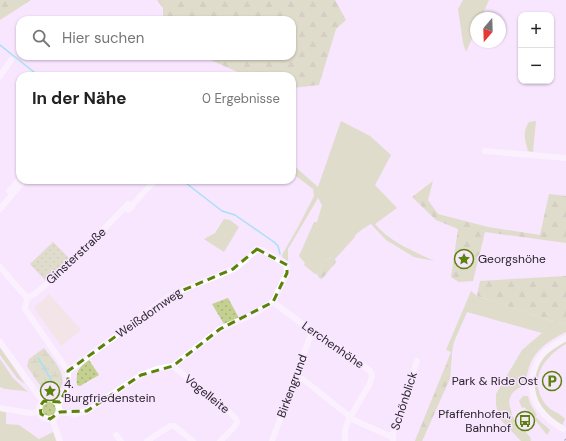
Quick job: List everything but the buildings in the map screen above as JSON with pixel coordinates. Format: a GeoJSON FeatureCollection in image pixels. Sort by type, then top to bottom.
{"type":"FeatureCollection","features":[{"type":"Feature","properties":{"kind":"street"},"geometry":{"type":"LineString","coordinates":[[0,76],[10,60]]}},
{"type":"Feature","properties":{"kind":"street"},"geometry":{"type":"LineString","coordinates":[[485,151],[566,158]]}},
{"type":"Feature","properties":{"kind":"street"},"geometry":{"type":"LineString","coordinates":[[0,209],[12,194],[9,191],[16,183]]}},
{"type":"Feature","properties":{"kind":"street","name":"Ginsterstraße"},"geometry":{"type":"LineString","coordinates":[[27,298],[36,293],[74,260],[122,210],[125,213],[151,184]]}},
{"type":"Feature","properties":{"kind":"street","name":"Weißdornweg"},"geometry":{"type":"LineString","coordinates":[[68,371],[167,298],[196,283],[233,269],[242,264],[257,249],[264,251],[286,263],[288,268],[273,302]]}},
{"type":"Feature","properties":{"kind":"street"},"geometry":{"type":"LineString","coordinates":[[0,267],[27,298],[26,309],[68,371],[68,386],[63,398],[58,404],[58,415],[52,418],[45,418],[40,412],[40,406],[43,402],[51,399],[58,404]]}},
{"type":"Feature","properties":{"kind":"street"},"geometry":{"type":"LineString","coordinates":[[59,412],[78,414],[87,411],[141,375],[157,369],[173,366],[220,329],[252,315],[273,302]]}},
{"type":"Feature","properties":{"kind":"street","name":"Lerchenhöhe"},"geometry":{"type":"LineString","coordinates":[[273,302],[371,372],[372,376],[370,383],[350,417]]}},
{"type":"Feature","properties":{"kind":"street","name":"Birkengrund"},"geometry":{"type":"LineString","coordinates":[[272,441],[312,331]]}},
{"type":"Feature","properties":{"kind":"street"},"geometry":{"type":"LineString","coordinates":[[563,429],[550,421],[539,409],[534,398],[532,384],[535,368],[542,355],[566,338]]}},
{"type":"Feature","properties":{"kind":"street"},"geometry":{"type":"LineString","coordinates":[[0,342],[43,402]]}},
{"type":"Feature","properties":{"kind":"street","name":"Schönblick"},"geometry":{"type":"LineString","coordinates":[[393,439],[394,429],[417,361]]}},
{"type":"Feature","properties":{"kind":"street","name":"Vogelleite"},"geometry":{"type":"LineString","coordinates":[[173,366],[217,401],[236,420],[236,424],[220,441]]}},
{"type":"Feature","properties":{"kind":"street"},"geometry":{"type":"LineString","coordinates":[[295,376],[304,380],[350,417],[393,439]]}},
{"type":"Feature","properties":{"kind":"street"},"geometry":{"type":"LineString","coordinates":[[0,408],[30,413],[40,412]]}},
{"type":"Feature","properties":{"kind":"street"},"geometry":{"type":"LineString","coordinates":[[345,441],[345,430],[350,417]]}},
{"type":"Feature","properties":{"kind":"street"},"geometry":{"type":"LineString","coordinates":[[52,418],[60,441]]}},
{"type":"Feature","properties":{"kind":"street"},"geometry":{"type":"LineString","coordinates":[[147,441],[170,426],[174,426],[193,441]]}},
{"type":"Feature","properties":{"kind":"street"},"geometry":{"type":"LineString","coordinates":[[116,435],[121,441]]}},
{"type":"Feature","properties":{"kind":"highlighted area"},"geometry":{"type":"Polygon","coordinates":[[[257,249],[287,265],[287,273],[273,302],[220,329],[173,366],[141,375],[87,411],[60,412],[50,419],[41,414],[40,406],[44,401],[60,402],[68,386],[68,371],[174,294],[233,269],[257,249]]]}},
{"type":"Feature","properties":{"kind":"shaded area"},"geometry":{"type":"Polygon","coordinates":[[[49,294],[81,330],[61,346],[34,308],[49,294]]]}},
{"type":"Feature","properties":{"kind":"green space"},"geometry":{"type":"Polygon","coordinates":[[[0,0],[31,0],[0,20],[0,0]]]}},
{"type":"Feature","properties":{"kind":"green space"},"geometry":{"type":"Polygon","coordinates":[[[157,0],[335,0],[346,20],[336,29],[319,85],[296,88],[296,72],[238,72],[210,60],[296,60],[296,16],[163,16],[163,8],[157,0]]]}},
{"type":"Feature","properties":{"kind":"green space"},"geometry":{"type":"Polygon","coordinates":[[[463,0],[489,0],[484,12],[470,12],[470,43],[466,52],[463,43],[458,9],[463,0]]]}},
{"type":"Feature","properties":{"kind":"green space"},"geometry":{"type":"Polygon","coordinates":[[[341,121],[370,136],[391,155],[375,185],[397,208],[375,224],[395,241],[434,261],[414,257],[386,240],[371,224],[364,228],[323,262],[322,267],[317,274],[315,274],[304,265],[305,263],[299,256],[314,222],[317,222],[322,205],[318,198],[288,249],[288,261],[283,258],[282,255],[314,196],[313,189],[296,176],[296,168],[318,187],[341,121]]]}},
{"type":"Feature","properties":{"kind":"green space"},"geometry":{"type":"Polygon","coordinates":[[[536,121],[533,152],[528,151],[525,140],[525,129],[529,122],[536,121]]]}},
{"type":"Feature","properties":{"kind":"green space"},"geometry":{"type":"Polygon","coordinates":[[[433,181],[428,200],[438,214],[488,227],[540,235],[549,194],[566,196],[566,243],[485,232],[473,281],[459,282],[451,277],[458,229],[436,220],[412,197],[433,181]]]}},
{"type":"Feature","properties":{"kind":"green space"},"geometry":{"type":"Polygon","coordinates":[[[224,219],[230,220],[239,227],[224,252],[204,239],[215,233],[224,219]]]}},
{"type":"Feature","properties":{"kind":"green space"},"geometry":{"type":"Polygon","coordinates":[[[355,235],[355,237],[335,259],[336,262],[322,279],[319,278],[317,274],[322,267],[323,262],[330,258],[355,235]]]}},
{"type":"Feature","properties":{"kind":"green space"},"geometry":{"type":"Polygon","coordinates":[[[53,242],[70,259],[46,281],[30,264],[53,242]]]}},
{"type":"Feature","properties":{"kind":"green space"},"geometry":{"type":"Polygon","coordinates":[[[566,276],[566,324],[557,323],[477,296],[480,281],[566,276]]]}},
{"type":"Feature","properties":{"kind":"green space"},"geometry":{"type":"Polygon","coordinates":[[[471,291],[477,296],[557,323],[566,324],[566,332],[543,346],[533,358],[527,374],[526,384],[517,389],[511,395],[509,403],[511,414],[519,426],[520,425],[530,437],[531,441],[521,441],[499,418],[496,405],[496,394],[522,350],[542,333],[467,312],[454,342],[450,378],[422,441],[415,441],[451,352],[446,350],[471,291]]]}},
{"type":"Feature","properties":{"kind":"green space"},"geometry":{"type":"Polygon","coordinates":[[[228,298],[239,318],[224,324],[212,304],[228,298]]]}},
{"type":"Feature","properties":{"kind":"green space"},"geometry":{"type":"Polygon","coordinates":[[[566,341],[566,344],[551,355],[545,362],[538,378],[538,386],[546,405],[565,419],[562,425],[545,412],[539,404],[534,384],[535,374],[539,364],[548,353],[566,341]]]}},
{"type":"Feature","properties":{"kind":"green space"},"geometry":{"type":"Polygon","coordinates":[[[0,347],[25,384],[17,378],[0,355],[0,347]]]}},
{"type":"Feature","properties":{"kind":"green space"},"geometry":{"type":"Polygon","coordinates":[[[44,348],[60,369],[62,375],[63,381],[57,393],[52,393],[43,388],[27,366],[29,359],[44,348]]]}},
{"type":"Feature","properties":{"kind":"green space"},"geometry":{"type":"Polygon","coordinates":[[[452,352],[450,378],[422,441],[415,441],[452,352]]]}},
{"type":"Feature","properties":{"kind":"green space"},"geometry":{"type":"Polygon","coordinates":[[[0,359],[13,378],[28,392],[0,387],[0,359]]]}},
{"type":"Feature","properties":{"kind":"green space"},"geometry":{"type":"Polygon","coordinates":[[[89,360],[99,375],[80,386],[77,385],[78,370],[89,360]]]}},
{"type":"Feature","properties":{"kind":"green space"},"geometry":{"type":"Polygon","coordinates":[[[523,396],[528,396],[537,415],[535,416],[550,430],[547,435],[527,410],[524,407],[522,408],[519,401],[523,396]]]}},
{"type":"Feature","properties":{"kind":"green space"},"geometry":{"type":"Polygon","coordinates":[[[46,402],[52,402],[56,406],[56,412],[52,416],[46,416],[42,412],[42,406],[46,402]]]}},
{"type":"Feature","properties":{"kind":"green space"},"geometry":{"type":"Polygon","coordinates":[[[0,411],[6,412],[6,424],[19,425],[39,439],[53,432],[56,441],[0,441],[0,411]]]}},
{"type":"Feature","properties":{"kind":"waterway"},"geometry":{"type":"LineString","coordinates":[[0,45],[16,58]]}},
{"type":"Feature","properties":{"kind":"waterway"},"geometry":{"type":"LineString","coordinates":[[19,60],[34,72]]}},
{"type":"Feature","properties":{"kind":"waterway"},"geometry":{"type":"LineString","coordinates":[[187,184],[222,211],[235,215],[274,242],[278,246],[280,254]]}},
{"type":"Feature","properties":{"kind":"waterway"},"geometry":{"type":"LineString","coordinates":[[38,358],[52,381]]}},
{"type":"Feature","properties":{"kind":"place","name":"Georgshöhe"},"geometry":{"type":"Point","coordinates":[464,259]}},
{"type":"Feature","properties":{"kind":"place","name":"Park & Ride Ost"},"geometry":{"type":"Point","coordinates":[552,381]}},
{"type":"Feature","properties":{"kind":"place","name":"4. Burgfriedenstein"},"geometry":{"type":"Point","coordinates":[50,391]}},
{"type":"Feature","properties":{"kind":"place","name":"Pfaffenhofen, Bahnhof"},"geometry":{"type":"Point","coordinates":[525,421]}}]}
